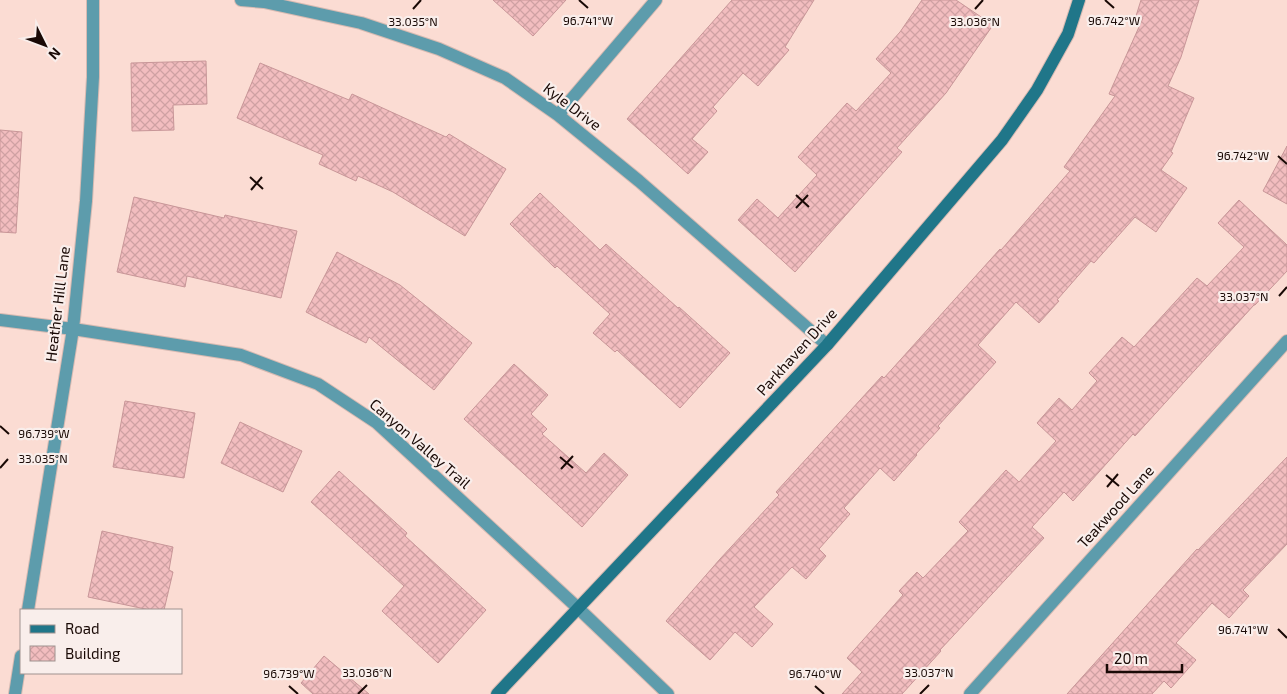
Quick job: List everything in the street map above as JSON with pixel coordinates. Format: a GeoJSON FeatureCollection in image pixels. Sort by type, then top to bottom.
{"type":"FeatureCollection","features":[{"type":"Feature","properties":{"kind":"street","name":"Heather Hill Lane"},"geometry":{"type":"LineString","coordinates":[[28,609],[73,329],[86,201],[94,77],[93,0]]}},
{"type":"Feature","properties":{"kind":"street","name":"Kyle Drive"},"geometry":{"type":"LineString","coordinates":[[241,0],[264,2],[361,23],[439,49],[505,78],[558,115],[639,181],[827,345]]}},
{"type":"Feature","properties":{"kind":"street"},"geometry":{"type":"LineString","coordinates":[[558,115],[656,0]]}},
{"type":"Feature","properties":{"kind":"street","name":"Parkhaven Drive"},"geometry":{"type":"LineString","coordinates":[[497,694],[827,345],[1002,140],[1037,90],[1064,42],[1079,0]]}},
{"type":"Feature","properties":{"kind":"street","name":"Canyon Valley Trail"},"geometry":{"type":"LineString","coordinates":[[0,320],[73,329],[241,355],[318,384],[377,423],[579,609],[668,694]]}},
{"type":"Feature","properties":{"kind":"street","name":"Teakwood Lane"},"geometry":{"type":"LineString","coordinates":[[970,694],[1287,341]]}},
{"type":"Feature","properties":{"kind":"street"},"geometry":{"type":"LineString","coordinates":[[15,694],[20,662]]}},
{"type":"Feature","properties":{"kind":"building"},"geometry":{"type":"Polygon","coordinates":[[[493,0],[566,0],[533,36],[493,0]]]}},
{"type":"Feature","properties":{"kind":"building"},"geometry":{"type":"Polygon","coordinates":[[[732,0],[814,0],[785,47],[789,50],[758,86],[743,73],[713,107],[717,111],[692,139],[708,152],[688,174],[627,119],[732,0]]]}},
{"type":"Feature","properties":{"kind":"building"},"geometry":{"type":"Polygon","coordinates":[[[922,0],[956,0],[993,25],[946,93],[897,148],[902,152],[795,272],[738,220],[757,199],[778,218],[817,175],[798,157],[847,103],[856,111],[891,73],[876,59],[900,32],[922,0]]]}},
{"type":"Feature","properties":{"kind":"building"},"geometry":{"type":"Polygon","coordinates":[[[1141,0],[1199,0],[1181,57],[1168,86],[1194,98],[1171,152],[1173,153],[1161,170],[1187,188],[1156,232],[1135,217],[1094,263],[1091,261],[1039,323],[1016,302],[978,345],[996,362],[938,426],[940,428],[917,455],[894,481],[880,468],[844,508],[850,514],[819,549],[826,556],[806,579],[792,567],[754,607],[773,624],[752,647],[735,632],[710,660],[666,621],[779,495],[776,492],[882,376],[884,378],[1070,171],[1064,167],[1115,96],[1109,94],[1143,18],[1136,16],[1141,0]]]}},
{"type":"Feature","properties":{"kind":"building"},"geometry":{"type":"Polygon","coordinates":[[[206,61],[207,104],[173,105],[174,130],[132,131],[131,63],[206,61]]]}},
{"type":"Feature","properties":{"kind":"building"},"geometry":{"type":"Polygon","coordinates":[[[260,63],[349,100],[352,94],[446,137],[449,134],[506,169],[465,236],[393,192],[358,176],[356,181],[319,164],[323,155],[237,118],[260,63]]]}},
{"type":"Feature","properties":{"kind":"building"},"geometry":{"type":"Polygon","coordinates":[[[0,130],[22,132],[16,233],[0,232],[0,130]]]}},
{"type":"Feature","properties":{"kind":"building"},"geometry":{"type":"Polygon","coordinates":[[[1287,146],[1287,204],[1263,191],[1287,146]]]}},
{"type":"Feature","properties":{"kind":"building"},"geometry":{"type":"Polygon","coordinates":[[[540,193],[600,250],[606,244],[730,353],[680,408],[617,350],[615,352],[593,333],[610,314],[557,266],[555,268],[510,224],[540,193]]]}},
{"type":"Feature","properties":{"kind":"building"},"geometry":{"type":"Polygon","coordinates":[[[134,197],[224,218],[225,215],[297,231],[281,298],[187,276],[185,287],[117,272],[134,197]]]}},
{"type":"Feature","properties":{"kind":"building"},"geometry":{"type":"Polygon","coordinates":[[[1239,200],[1287,245],[1287,271],[1135,436],[1133,434],[1073,501],[1064,492],[1032,527],[1044,538],[940,650],[902,694],[842,694],[862,672],[847,658],[903,595],[899,591],[917,572],[923,578],[968,531],[959,522],[1006,470],[1019,482],[1056,441],[1037,423],[1059,398],[1072,410],[1097,381],[1089,373],[1122,337],[1134,347],[1197,278],[1207,286],[1244,247],[1218,223],[1239,200]]]}},
{"type":"Feature","properties":{"kind":"building"},"geometry":{"type":"Polygon","coordinates":[[[337,252],[400,285],[472,343],[434,390],[369,337],[366,343],[306,312],[337,252]]]}},
{"type":"Feature","properties":{"kind":"building"},"geometry":{"type":"Polygon","coordinates":[[[514,364],[548,395],[531,414],[547,429],[542,434],[586,473],[604,453],[628,475],[582,527],[464,419],[514,364]]]}},
{"type":"Feature","properties":{"kind":"building"},"geometry":{"type":"Polygon","coordinates":[[[125,401],[195,413],[184,478],[113,467],[125,401]]]}},
{"type":"Feature","properties":{"kind":"building"},"geometry":{"type":"Polygon","coordinates":[[[240,422],[302,451],[283,492],[221,463],[240,422]]]}},
{"type":"Feature","properties":{"kind":"building"},"geometry":{"type":"Polygon","coordinates":[[[1287,457],[1287,544],[1243,590],[1249,596],[1229,618],[1212,603],[1176,643],[1196,660],[1171,688],[1164,681],[1152,694],[1067,694],[1197,549],[1287,457]]]}},
{"type":"Feature","properties":{"kind":"building"},"geometry":{"type":"Polygon","coordinates":[[[339,471],[407,533],[405,536],[486,610],[438,663],[382,611],[404,586],[311,502],[339,471]]]}},
{"type":"Feature","properties":{"kind":"building"},"geometry":{"type":"Polygon","coordinates":[[[102,531],[173,547],[169,570],[173,572],[164,609],[145,609],[88,597],[102,531]]]}},
{"type":"Feature","properties":{"kind":"building"},"geometry":{"type":"Polygon","coordinates":[[[324,656],[369,694],[313,694],[301,683],[324,656]]]}}]}
